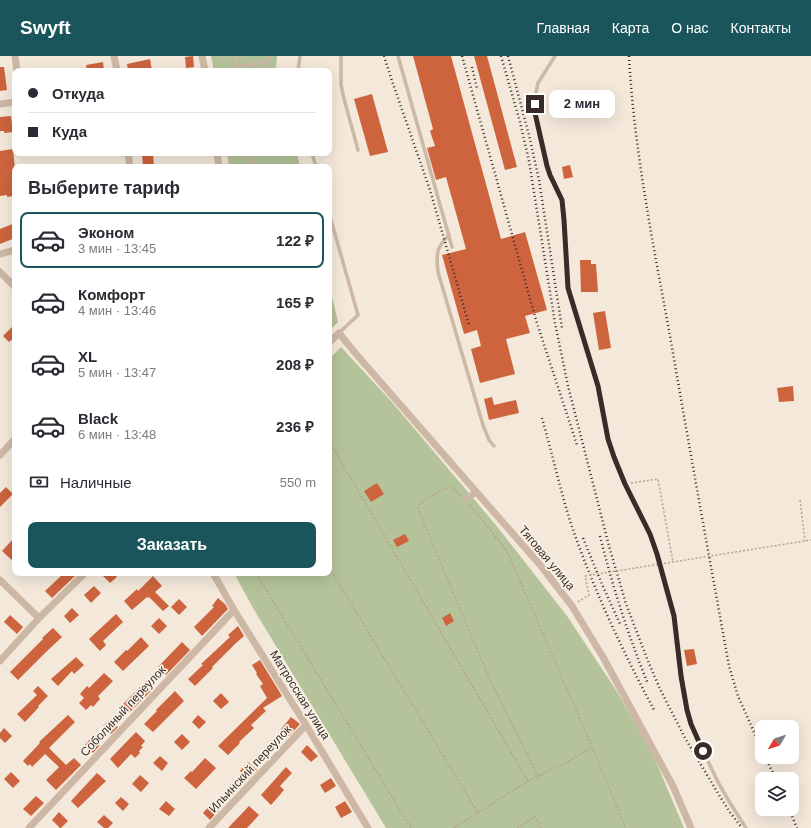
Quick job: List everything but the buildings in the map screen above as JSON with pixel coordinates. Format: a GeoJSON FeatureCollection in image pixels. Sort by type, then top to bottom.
{"type":"FeatureCollection","features":[{"type":"Feature","properties":{"kind":"street"},"geometry":{"type":"LineString","coordinates":[[15,56],[16,68]]}},
{"type":"Feature","properties":{"kind":"street"},"geometry":{"type":"LineString","coordinates":[[114,56],[116,68]]}},
{"type":"Feature","properties":{"kind":"street"},"geometry":{"type":"LineString","coordinates":[[202,56],[204,68]]}},
{"type":"Feature","properties":{"kind":"street"},"geometry":{"type":"LineString","coordinates":[[0,104],[12,102]]}},
{"type":"Feature","properties":{"kind":"street"},"geometry":{"type":"LineString","coordinates":[[0,254],[12,251]]}},
{"type":"Feature","properties":{"kind":"street"},"geometry":{"type":"LineString","coordinates":[[0,272],[12,284]]}},
{"type":"Feature","properties":{"kind":"street"},"geometry":{"type":"LineString","coordinates":[[332,339],[339,333]]}},
{"type":"Feature","properties":{"kind":"street","name":"Тяговая улица"},"geometry":{"type":"LineString","coordinates":[[339,333],[545,571],[572,606],[598,648],[648,738],[673,786],[691,828]]}},
{"type":"Feature","properties":{"kind":"street"},"geometry":{"type":"LineString","coordinates":[[0,455],[12,442]]}},
{"type":"Feature","properties":{"kind":"street"},"geometry":{"type":"LineString","coordinates":[[466,499],[476,492]]}},
{"type":"Feature","properties":{"kind":"street"},"geometry":{"type":"LineString","coordinates":[[0,662],[39,618],[81,576]]}},
{"type":"Feature","properties":{"kind":"street","name":"Матросская улица"},"geometry":{"type":"LineString","coordinates":[[215,576],[368,828]]}},
{"type":"Feature","properties":{"kind":"street"},"geometry":{"type":"LineString","coordinates":[[0,580],[39,618]]}},
{"type":"Feature","properties":{"kind":"street","name":"Соболиный переулок"},"geometry":{"type":"LineString","coordinates":[[29,828],[234,610]]}},
{"type":"Feature","properties":{"kind":"street","name":"Ильинский переулок"},"geometry":{"type":"LineString","coordinates":[[210,828],[306,725]]}},
{"type":"Feature","properties":{"kind":"lane"},"geometry":{"type":"LineString","coordinates":[[235,56],[236,68]]}},
{"type":"Feature","properties":{"kind":"lane"},"geometry":{"type":"LineString","coordinates":[[241,68],[268,62],[269,56]]}},
{"type":"Feature","properties":{"kind":"lane"},"geometry":{"type":"LineString","coordinates":[[298,68],[300,56]]}},
{"type":"Feature","properties":{"kind":"lane"},"geometry":{"type":"LineString","coordinates":[[341,56],[343,95],[358,150]]}},
{"type":"Feature","properties":{"kind":"lane"},"geometry":{"type":"LineString","coordinates":[[398,56],[452,247]]}},
{"type":"Feature","properties":{"kind":"lane"},"geometry":{"type":"LineString","coordinates":[[555,56],[538,83],[535,113],[547,166],[562,200],[568,288],[598,386],[608,439],[614,457],[625,484],[654,544],[674,616],[684,693],[691,724],[719,784],[746,828]]}},
{"type":"Feature","properties":{"kind":"lane"},"geometry":{"type":"LineString","coordinates":[[332,224],[358,315],[339,333]]}},
{"type":"Feature","properties":{"kind":"lane"},"geometry":{"type":"LineString","coordinates":[[449,235],[440,245],[437,252],[438,272],[483,425],[489,440],[494,446]]}},
{"type":"Feature","properties":{"kind":"path"},"geometry":{"type":"LineString","coordinates":[[332,446],[528,781]]}},
{"type":"Feature","properties":{"kind":"path"},"geometry":{"type":"LineString","coordinates":[[625,484],[658,479],[673,562]]}},
{"type":"Feature","properties":{"kind":"path"},"geometry":{"type":"LineString","coordinates":[[538,776],[487,673],[418,509],[420,504],[441,490],[451,487],[466,499],[507,551],[626,828]]}},
{"type":"Feature","properties":{"kind":"path"},"geometry":{"type":"LineString","coordinates":[[800,500],[805,540]]}},
{"type":"Feature","properties":{"kind":"path"},"geometry":{"type":"LineString","coordinates":[[572,606],[589,595],[585,576],[811,540]]}},
{"type":"Feature","properties":{"kind":"path"},"geometry":{"type":"LineString","coordinates":[[332,572],[478,814]]}},
{"type":"Feature","properties":{"kind":"path"},"geometry":{"type":"LineString","coordinates":[[258,576],[411,828]]}},
{"type":"Feature","properties":{"kind":"path"},"geometry":{"type":"LineString","coordinates":[[454,828],[528,781],[571,760],[592,747]]}},
{"type":"Feature","properties":{"kind":"path"},"geometry":{"type":"LineString","coordinates":[[517,828],[535,818],[541,828]]}},
{"type":"Feature","properties":{"kind":"green space"},"geometry":{"type":"Polygon","coordinates":[[[211,56],[277,56],[276,68],[213,68],[211,56]]]}},
{"type":"Feature","properties":{"kind":"green space"},"geometry":{"type":"Polygon","coordinates":[[[227,156],[298,156],[299,164],[229,164],[227,156]]]}},
{"type":"Feature","properties":{"kind":"green space"},"geometry":{"type":"Polygon","coordinates":[[[332,297],[338,322],[332,328],[332,297]]]}},
{"type":"Feature","properties":{"kind":"green space"},"geometry":{"type":"Polygon","coordinates":[[[341,347],[391,401],[495,524],[567,616],[616,690],[638,728],[657,764],[684,828],[386,828],[253,608],[236,576],[332,576],[332,356],[341,347]]]}},
{"type":"Feature","properties":{"kind":"railway"},"geometry":{"type":"LineString","coordinates":[[384,56],[430,190],[469,325]]}},
{"type":"Feature","properties":{"kind":"railway"},"geometry":{"type":"LineString","coordinates":[[462,56],[536,320],[577,445]]}},
{"type":"Feature","properties":{"kind":"railway"},"geometry":{"type":"LineString","coordinates":[[501,56],[520,122],[529,161],[555,323],[568,386],[609,546],[626,604],[660,689],[685,738],[729,811],[742,828]]}},
{"type":"Feature","properties":{"kind":"railway"},"geometry":{"type":"LineString","coordinates":[[508,56],[529,135],[539,180],[562,328]]}},
{"type":"Feature","properties":{"kind":"railway"},"geometry":{"type":"LineString","coordinates":[[629,56],[635,126],[645,196],[729,666],[738,696],[755,734]]}},
{"type":"Feature","properties":{"kind":"railway"},"geometry":{"type":"LineString","coordinates":[[472,67],[477,89]]}},
{"type":"Feature","properties":{"kind":"railway"},"geometry":{"type":"LineString","coordinates":[[542,418],[567,511],[589,572],[631,665],[654,710]]}},
{"type":"Feature","properties":{"kind":"railway"},"geometry":{"type":"LineString","coordinates":[[600,536],[621,611],[648,684]]}},
{"type":"Feature","properties":{"kind":"railway"},"geometry":{"type":"LineString","coordinates":[[583,538],[620,624]]}},
{"type":"Feature","properties":{"kind":"railway"},"geometry":{"type":"LineString","coordinates":[[768,764],[772,772]]}},
{"type":"Feature","properties":{"kind":"railway"},"geometry":{"type":"LineString","coordinates":[[792,816],[797,828]]}},
{"type":"Feature","properties":{"kind":"route"},"geometry":{"type":"LineString","coordinates":[[535,104],[535,113],[547,166],[562,200],[568,288],[598,386],[608,439],[614,457],[625,484],[650,534],[657,554],[674,616],[681,676],[687,710],[691,724],[703,751]]}}]}
